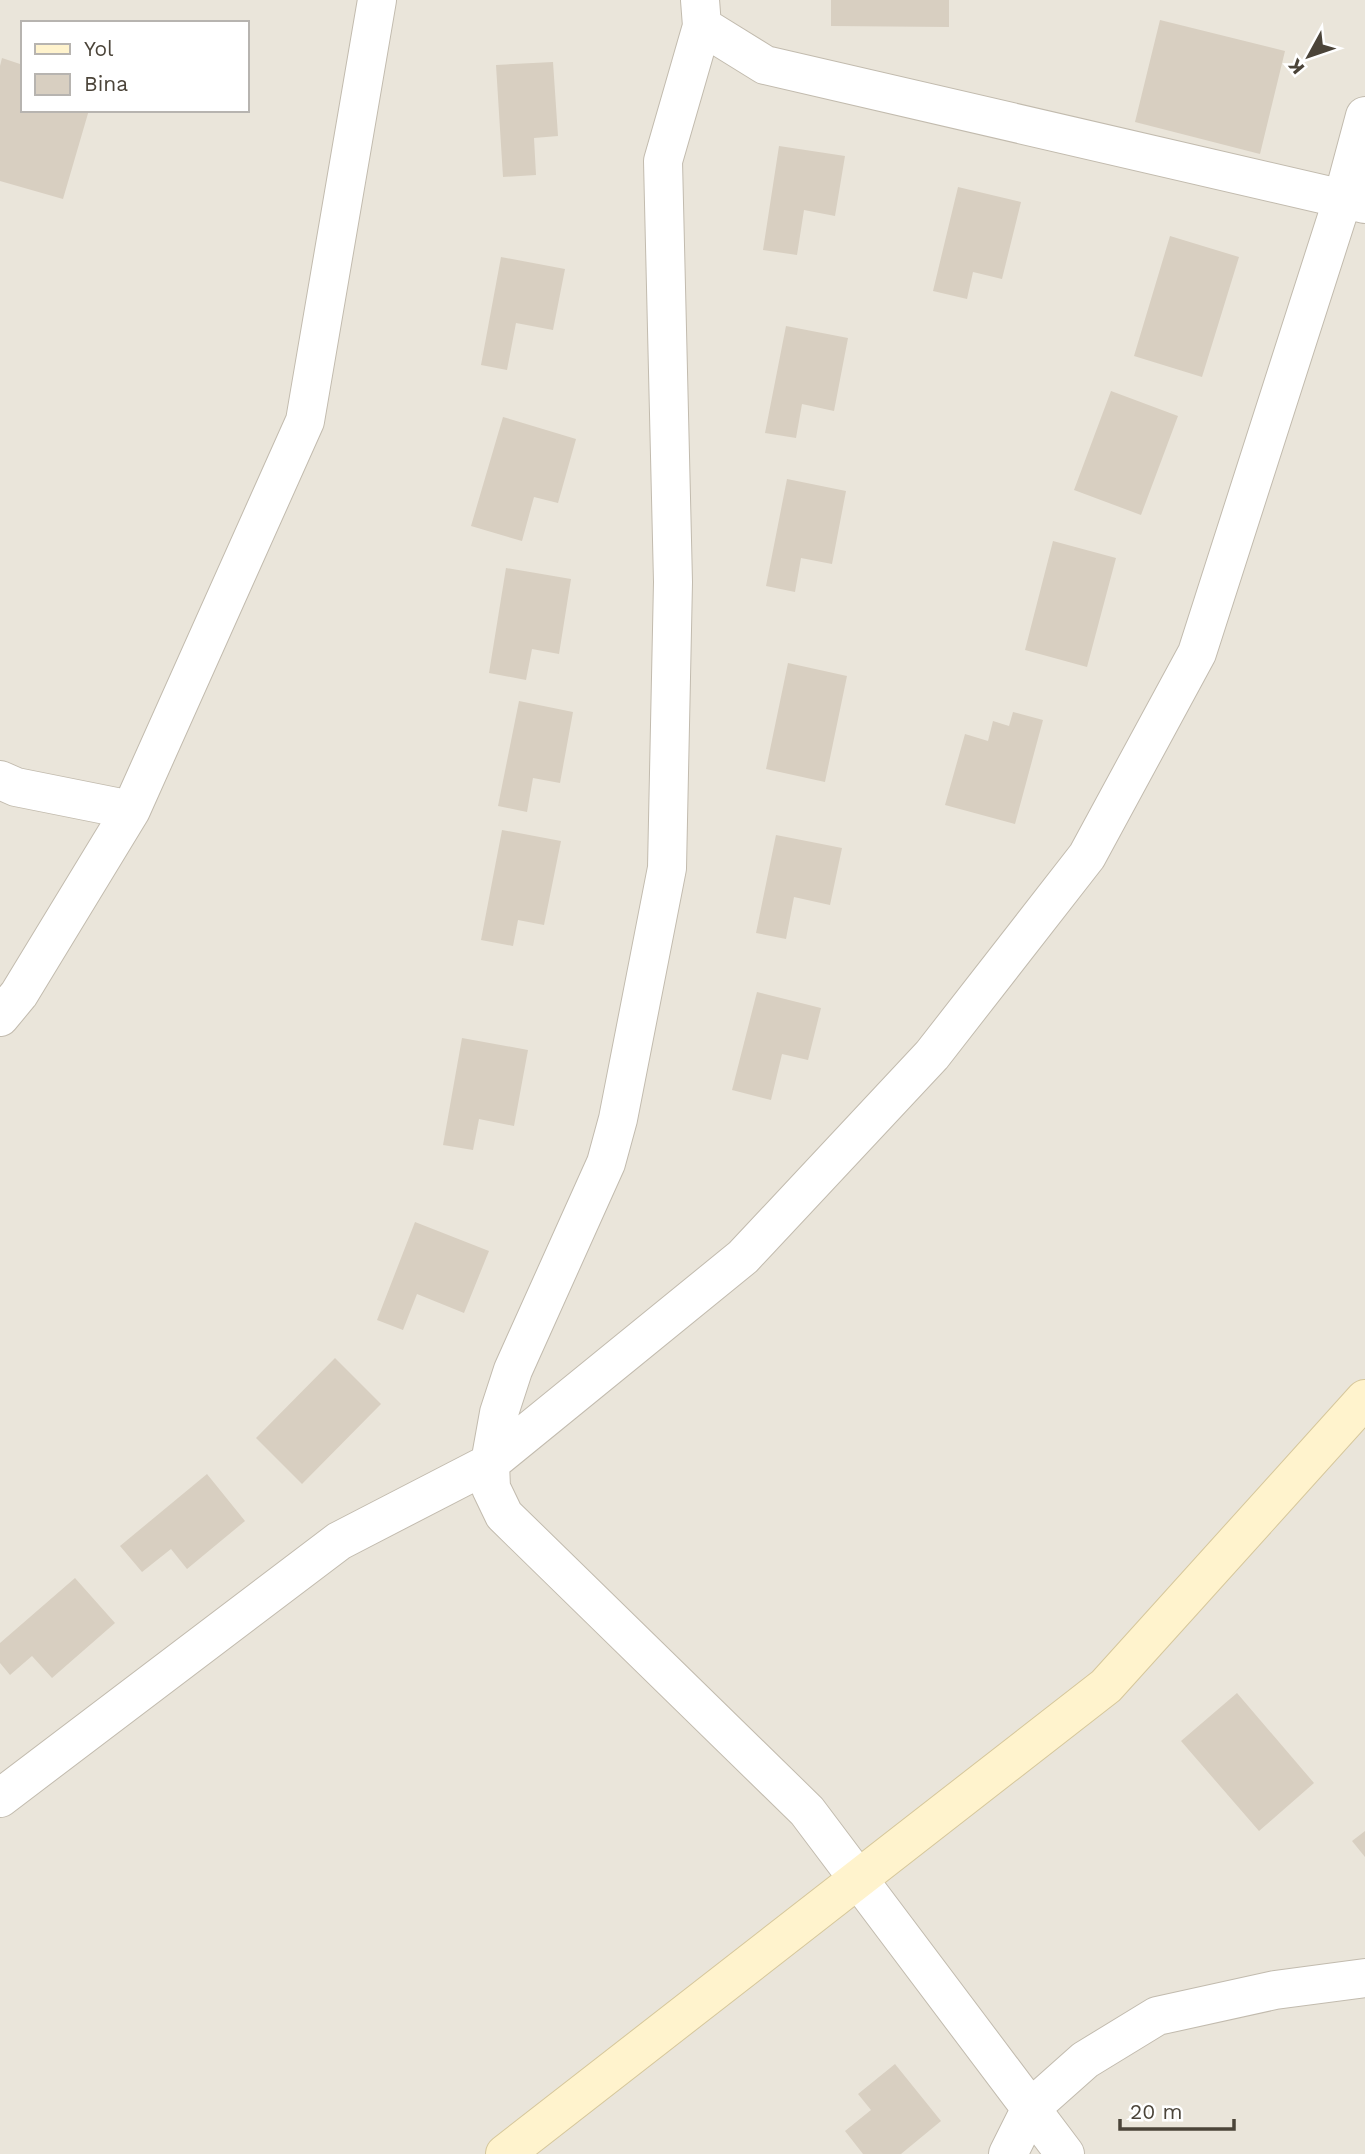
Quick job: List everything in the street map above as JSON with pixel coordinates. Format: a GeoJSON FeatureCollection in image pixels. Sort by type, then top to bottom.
{"type":"FeatureCollection","features":[{"type":"Feature","properties":{"kind":"street"},"geometry":{"type":"LineString","coordinates":[[0,1017],[19,994],[131,810],[305,421],[377,0]]}},
{"type":"Feature","properties":{"kind":"street"},"geometry":{"type":"LineString","coordinates":[[1065,2154],[807,1811],[504,1515],[491,1488],[491,1463],[499,1413],[513,1370],[606,1163],[618,1119],[667,868],[673,582],[663,161],[701,13],[765,65],[1354,201]]}},
{"type":"Feature","properties":{"kind":"street"},"geometry":{"type":"LineString","coordinates":[[0,1798],[339,1541],[491,1463],[743,1258],[932,1055],[1087,856],[1197,653],[1354,201],[1365,116]]}},
{"type":"Feature","properties":{"kind":"street"},"geometry":{"type":"LineString","coordinates":[[0,780],[16,787],[131,810]]}},
{"type":"Feature","properties":{"kind":"street"},"geometry":{"type":"LineString","coordinates":[[505,2154],[1106,1686],[1365,1399]]}},
{"type":"Feature","properties":{"kind":"street"},"geometry":{"type":"LineString","coordinates":[[1008,2154],[1031,2108],[1085,2060],[1157,2016],[1275,1990],[1365,1978]]}},
{"type":"Feature","properties":{"kind":"shaded area"},"geometry":{"type":"Polygon","coordinates":[[[0,0],[1365,0],[1365,2154],[0,2154],[0,0]]]}},
{"type":"Feature","properties":{"kind":"building"},"geometry":{"type":"Polygon","coordinates":[[[831,0],[949,0],[949,27],[831,26],[831,0]]]}},
{"type":"Feature","properties":{"kind":"building"},"geometry":{"type":"Polygon","coordinates":[[[1160,20],[1285,51],[1260,154],[1135,122],[1160,20]]]}},
{"type":"Feature","properties":{"kind":"building"},"geometry":{"type":"Polygon","coordinates":[[[2,58],[21,64],[21,112],[88,112],[63,199],[0,181],[2,58]]]}},
{"type":"Feature","properties":{"kind":"building"},"geometry":{"type":"Polygon","coordinates":[[[553,62],[558,136],[534,138],[536,175],[503,177],[496,65],[553,62]]]}},
{"type":"Feature","properties":{"kind":"building"},"geometry":{"type":"Polygon","coordinates":[[[779,146],[845,156],[835,216],[804,210],[797,255],[763,250],[779,146]]]}},
{"type":"Feature","properties":{"kind":"building"},"geometry":{"type":"Polygon","coordinates":[[[958,187],[1021,202],[1002,279],[973,272],[967,299],[933,291],[958,187]]]}},
{"type":"Feature","properties":{"kind":"building"},"geometry":{"type":"Polygon","coordinates":[[[1170,236],[1239,257],[1202,377],[1134,356],[1170,236]]]}},
{"type":"Feature","properties":{"kind":"building"},"geometry":{"type":"Polygon","coordinates":[[[501,257],[565,269],[553,330],[516,323],[507,370],[481,365],[501,257]]]}},
{"type":"Feature","properties":{"kind":"building"},"geometry":{"type":"Polygon","coordinates":[[[786,326],[848,338],[834,411],[802,404],[796,438],[765,433],[786,326]]]}},
{"type":"Feature","properties":{"kind":"building"},"geometry":{"type":"Polygon","coordinates":[[[1111,391],[1178,416],[1141,515],[1074,490],[1111,391]]]}},
{"type":"Feature","properties":{"kind":"building"},"geometry":{"type":"Polygon","coordinates":[[[503,417],[576,439],[558,503],[534,497],[522,541],[471,526],[503,417]]]}},
{"type":"Feature","properties":{"kind":"building"},"geometry":{"type":"Polygon","coordinates":[[[787,479],[846,491],[832,564],[801,558],[795,592],[766,586],[787,479]]]}},
{"type":"Feature","properties":{"kind":"building"},"geometry":{"type":"Polygon","coordinates":[[[1053,541],[1116,558],[1087,667],[1025,650],[1053,541]]]}},
{"type":"Feature","properties":{"kind":"building"},"geometry":{"type":"Polygon","coordinates":[[[506,568],[571,579],[559,654],[532,649],[526,680],[489,673],[506,568]]]}},
{"type":"Feature","properties":{"kind":"building"},"geometry":{"type":"Polygon","coordinates":[[[788,663],[847,676],[825,782],[766,769],[788,663]]]}},
{"type":"Feature","properties":{"kind":"building"},"geometry":{"type":"Polygon","coordinates":[[[519,701],[573,712],[560,783],[533,778],[527,812],[498,806],[519,701]]]}},
{"type":"Feature","properties":{"kind":"building"},"geometry":{"type":"Polygon","coordinates":[[[1013,712],[1043,720],[1015,824],[945,805],[965,734],[988,741],[993,721],[1009,726],[1013,712]]]}},
{"type":"Feature","properties":{"kind":"building"},"geometry":{"type":"Polygon","coordinates":[[[502,830],[561,841],[544,925],[518,920],[513,946],[481,940],[502,830]]]}},
{"type":"Feature","properties":{"kind":"building"},"geometry":{"type":"Polygon","coordinates":[[[776,835],[842,848],[830,905],[794,897],[786,939],[756,933],[776,835]]]}},
{"type":"Feature","properties":{"kind":"building"},"geometry":{"type":"Polygon","coordinates":[[[757,992],[821,1008],[808,1060],[782,1054],[771,1100],[732,1090],[757,992]]]}},
{"type":"Feature","properties":{"kind":"building"},"geometry":{"type":"Polygon","coordinates":[[[462,1038],[528,1050],[514,1126],[479,1119],[473,1150],[443,1145],[462,1038]]]}},
{"type":"Feature","properties":{"kind":"building"},"geometry":{"type":"Polygon","coordinates":[[[415,1222],[489,1251],[464,1313],[417,1294],[403,1330],[377,1320],[415,1222]]]}},
{"type":"Feature","properties":{"kind":"building"},"geometry":{"type":"Polygon","coordinates":[[[335,1358],[381,1404],[302,1484],[256,1438],[335,1358]]]}},
{"type":"Feature","properties":{"kind":"building"},"geometry":{"type":"Polygon","coordinates":[[[207,1474],[245,1521],[187,1569],[171,1549],[142,1572],[120,1546],[207,1474]]]}},
{"type":"Feature","properties":{"kind":"building"},"geometry":{"type":"Polygon","coordinates":[[[75,1578],[115,1623],[52,1678],[32,1656],[10,1675],[0,1663],[0,1643],[75,1578]]]}},
{"type":"Feature","properties":{"kind":"building"},"geometry":{"type":"Polygon","coordinates":[[[1237,1693],[1314,1783],[1259,1831],[1181,1741],[1237,1693]]]}},
{"type":"Feature","properties":{"kind":"building"},"geometry":{"type":"Polygon","coordinates":[[[1365,1831],[1365,1857],[1352,1841],[1365,1831]]]}},
{"type":"Feature","properties":{"kind":"building"},"geometry":{"type":"Polygon","coordinates":[[[895,2064],[941,2121],[901,2154],[863,2154],[845,2131],[871,2110],[858,2094],[895,2064]]]}}]}
